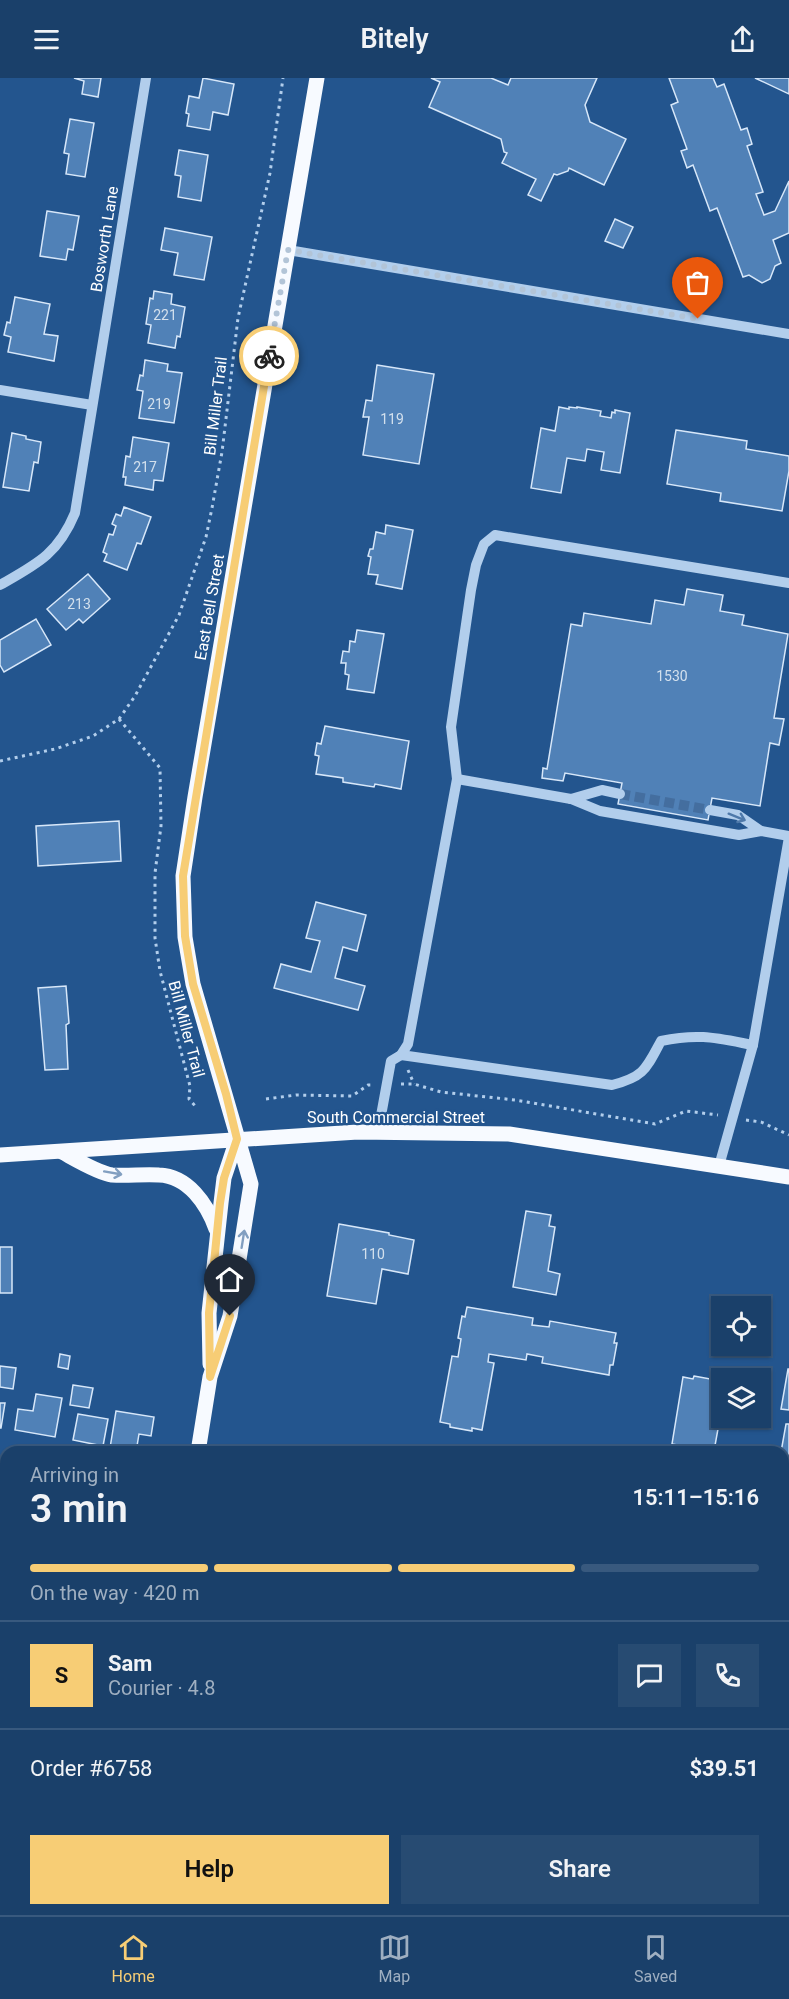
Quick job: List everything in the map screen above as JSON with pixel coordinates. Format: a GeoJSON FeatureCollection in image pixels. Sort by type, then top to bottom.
{"type":"FeatureCollection","features":[{"type":"Feature","properties":{"kind":"main road","name":"East Bell Street"},"geometry":{"type":"LineString","coordinates":[[210,1377],[230,1316],[250,1184],[193,984],[185,936],[183,876],[317,78]]}},
{"type":"Feature","properties":{"kind":"main road","name":"South Commercial Street"},"geometry":{"type":"LineString","coordinates":[[0,1155],[378,1132],[509,1134],[789,1177]]}},
{"type":"Feature","properties":{"kind":"main road"},"geometry":{"type":"LineString","coordinates":[[199,1446],[210,1377],[209,1313],[217,1232],[224,1178],[237,1139]]}},
{"type":"Feature","properties":{"kind":"main road"},"geometry":{"type":"LineString","coordinates":[[59,1151],[110,1175],[161,1175],[185,1184],[203,1202],[212,1216],[217,1232]]}},
{"type":"Feature","properties":{"kind":"street","name":"Bosworth Lane"},"geometry":{"type":"LineString","coordinates":[[0,585],[38,564],[66,534],[75,513],[146,78]]}},
{"type":"Feature","properties":{"kind":"street"},"geometry":{"type":"LineString","coordinates":[[288,250],[789,334]]}},
{"type":"Feature","properties":{"kind":"street"},"geometry":{"type":"LineString","coordinates":[[0,390],[92,405]]}},
{"type":"Feature","properties":{"kind":"street"},"geometry":{"type":"LineString","coordinates":[[378,1132],[391,1061],[401,1055],[408,1044],[457,779],[451,728],[476,565],[484,544],[495,535],[789,583]]}},
{"type":"Feature","properties":{"kind":"street"},"geometry":{"type":"LineString","coordinates":[[457,779],[571,799],[600,811],[739,835],[761,831],[789,837],[753,1045],[719,1166]]}},
{"type":"Feature","properties":{"kind":"street"},"geometry":{"type":"LineString","coordinates":[[571,799],[602,790],[620,794]]}},
{"type":"Feature","properties":{"kind":"street"},"geometry":{"type":"LineString","coordinates":[[710,810],[738,815],[761,831]]}},
{"type":"Feature","properties":{"kind":"street"},"geometry":{"type":"LineString","coordinates":[[401,1055],[612,1085],[633,1079],[648,1065],[661,1041],[687,1036],[708,1036],[753,1045]]}},
{"type":"Feature","properties":{"kind":"path","name":"Bill Miller Trail"},"geometry":{"type":"LineString","coordinates":[[0,761],[55,749],[93,736],[118,719],[135,696],[179,615],[206,537],[222,452],[238,318],[275,142],[283,78]]}},
{"type":"Feature","properties":{"kind":"path","name":"Bill Miller Trail"},"geometry":{"type":"LineString","coordinates":[[118,719],[162,772],[159,793],[161,826],[155,873],[155,938],[162,981],[190,1086],[189,1099],[196,1107]]}},
{"type":"Feature","properties":{"kind":"path"},"geometry":{"type":"LineString","coordinates":[[266,1100],[296,1095],[352,1096],[368,1085],[414,1084],[441,1092],[515,1100],[655,1124],[686,1111],[733,1117],[761,1122],[789,1135]]}},
{"type":"Feature","properties":{"kind":"building"},"geometry":{"type":"Polygon","coordinates":[[[74,78],[101,78],[98,97],[82,94],[84,81],[74,78]]]}},
{"type":"Feature","properties":{"kind":"building"},"geometry":{"type":"Polygon","coordinates":[[[203,78],[234,84],[228,115],[213,112],[210,130],[187,126],[189,114],[186,113],[189,96],[199,98],[203,78]]]}},
{"type":"Feature","properties":{"kind":"building"},"geometry":{"type":"Polygon","coordinates":[[[431,78],[491,78],[508,85],[511,78],[597,78],[585,105],[590,122],[626,139],[604,185],[569,168],[568,171],[554,174],[541,201],[528,195],[536,179],[502,163],[507,153],[504,152],[501,139],[429,107],[440,82],[431,78]]]}},
{"type":"Feature","properties":{"kind":"building"},"geometry":{"type":"Polygon","coordinates":[[[669,78],[713,78],[717,87],[724,84],[741,130],[747,128],[752,144],[747,146],[763,192],[756,194],[764,215],[775,211],[789,181],[789,233],[773,240],[781,263],[775,266],[770,279],[762,283],[749,275],[743,277],[717,208],[710,211],[693,165],[687,168],[681,151],[687,149],[671,105],[678,102],[669,78]]]}},
{"type":"Feature","properties":{"kind":"building"},"geometry":{"type":"Polygon","coordinates":[[[755,78],[789,78],[789,94],[755,78]]]}},
{"type":"Feature","properties":{"kind":"building"},"geometry":{"type":"Polygon","coordinates":[[[70,119],[94,123],[85,177],[66,174],[69,154],[64,153],[70,119]]]}},
{"type":"Feature","properties":{"kind":"building"},"geometry":{"type":"Polygon","coordinates":[[[179,150],[208,155],[201,201],[178,197],[181,176],[175,175],[179,150]]]}},
{"type":"Feature","properties":{"kind":"building"},"geometry":{"type":"Polygon","coordinates":[[[47,211],[79,216],[73,250],[68,249],[66,260],[40,256],[47,211]]]}},
{"type":"Feature","properties":{"kind":"building"},"geometry":{"type":"Polygon","coordinates":[[[615,219],[633,227],[623,248],[605,241],[615,219]]]}},
{"type":"Feature","properties":{"kind":"building"},"geometry":{"type":"Polygon","coordinates":[[[165,228],[212,237],[204,280],[174,275],[178,253],[161,250],[165,228]]]}},
{"type":"Feature","properties":{"kind":"building"},"geometry":{"type":"Polygon","coordinates":[[[154,291],[172,294],[171,304],[185,307],[180,337],[177,336],[175,348],[148,343],[151,325],[146,324],[150,298],[153,299],[154,291]]]}},
{"type":"Feature","properties":{"kind":"building"},"geometry":{"type":"Polygon","coordinates":[[[15,297],[50,304],[44,334],[58,336],[54,361],[8,352],[11,337],[4,335],[7,322],[10,323],[15,297]]]}},
{"type":"Feature","properties":{"kind":"building"},"geometry":{"type":"Polygon","coordinates":[[[145,360],[168,364],[167,371],[182,373],[174,423],[139,418],[143,391],[137,390],[140,375],[143,376],[145,360]]]}},
{"type":"Feature","properties":{"kind":"building"},"geometry":{"type":"Polygon","coordinates":[[[377,365],[434,374],[419,464],[363,455],[369,417],[363,417],[366,400],[372,401],[377,365]]]}},
{"type":"Feature","properties":{"kind":"building"},"geometry":{"type":"Polygon","coordinates":[[[559,407],[601,411],[600,416],[611,418],[615,410],[630,413],[620,473],[601,470],[604,452],[587,449],[585,461],[567,458],[561,493],[531,488],[541,428],[555,431],[559,407]]]}},
{"type":"Feature","properties":{"kind":"building"},"geometry":{"type":"Polygon","coordinates":[[[676,430],[747,441],[746,449],[789,456],[789,471],[782,511],[720,501],[721,493],[667,484],[676,430]]]}},
{"type":"Feature","properties":{"kind":"building"},"geometry":{"type":"Polygon","coordinates":[[[12,433],[41,442],[38,463],[34,462],[29,491],[3,487],[12,433]]]}},
{"type":"Feature","properties":{"kind":"building"},"geometry":{"type":"Polygon","coordinates":[[[133,437],[169,443],[163,481],[154,480],[153,490],[125,485],[126,477],[123,477],[126,456],[130,457],[133,437]]]}},
{"type":"Feature","properties":{"kind":"building"},"geometry":{"type":"Polygon","coordinates":[[[124,507],[151,517],[141,544],[137,543],[127,570],[104,561],[107,554],[103,552],[109,534],[113,535],[116,526],[112,524],[116,514],[121,516],[124,507]]]}},
{"type":"Feature","properties":{"kind":"building"},"geometry":{"type":"Polygon","coordinates":[[[386,525],[413,530],[402,589],[376,584],[378,575],[368,574],[371,557],[368,556],[370,549],[373,549],[376,532],[385,534],[386,525]]]}},
{"type":"Feature","properties":{"kind":"building"},"geometry":{"type":"Polygon","coordinates":[[[88,574],[110,599],[83,623],[79,619],[66,630],[47,609],[88,574]]]}},
{"type":"Feature","properties":{"kind":"building"},"geometry":{"type":"Polygon","coordinates":[[[687,589],[723,595],[720,611],[744,615],[742,625],[788,634],[774,718],[784,719],[779,745],[770,743],[760,806],[712,798],[708,820],[618,804],[622,783],[565,773],[563,781],[542,778],[543,768],[547,769],[571,624],[582,626],[584,613],[651,624],[655,600],[684,605],[687,589]]]}},
{"type":"Feature","properties":{"kind":"building"},"geometry":{"type":"Polygon","coordinates":[[[36,619],[51,645],[4,672],[0,665],[0,640],[36,619]]]}},
{"type":"Feature","properties":{"kind":"building"},"geometry":{"type":"Polygon","coordinates":[[[357,630],[384,634],[374,693],[347,689],[349,675],[345,674],[346,663],[341,663],[343,651],[349,652],[350,641],[355,642],[357,630]]]}},
{"type":"Feature","properties":{"kind":"building"},"geometry":{"type":"Polygon","coordinates":[[[325,726],[409,741],[401,789],[375,784],[374,787],[343,782],[343,778],[316,774],[319,756],[315,755],[317,743],[321,744],[325,726]]]}},
{"type":"Feature","properties":{"kind":"building"},"geometry":{"type":"Polygon","coordinates":[[[119,821],[121,861],[38,866],[36,826],[119,821]]]}},
{"type":"Feature","properties":{"kind":"building"},"geometry":{"type":"Polygon","coordinates":[[[316,902],[366,915],[357,951],[343,947],[335,978],[365,986],[358,1010],[274,988],[281,964],[311,972],[320,941],[306,938],[316,902]]]}},
{"type":"Feature","properties":{"kind":"building"},"geometry":{"type":"Polygon","coordinates":[[[66,986],[69,1023],[66,1025],[68,1069],[45,1070],[38,988],[66,986]]]}},
{"type":"Feature","properties":{"kind":"building"},"geometry":{"type":"Polygon","coordinates":[[[526,1211],[551,1215],[549,1226],[555,1227],[548,1271],[560,1274],[556,1295],[513,1287],[526,1211]]]}},
{"type":"Feature","properties":{"kind":"building"},"geometry":{"type":"Polygon","coordinates":[[[339,1224],[414,1240],[408,1274],[382,1269],[376,1304],[327,1296],[339,1224]]]}},
{"type":"Feature","properties":{"kind":"building"},"geometry":{"type":"Polygon","coordinates":[[[0,1247],[12,1247],[12,1293],[0,1293],[0,1247]]]}},
{"type":"Feature","properties":{"kind":"building"},"geometry":{"type":"Polygon","coordinates":[[[467,1307],[533,1318],[532,1325],[549,1327],[550,1321],[616,1333],[614,1343],[617,1343],[609,1375],[542,1363],[543,1357],[527,1354],[526,1360],[489,1354],[488,1362],[494,1363],[482,1430],[472,1428],[472,1431],[450,1427],[450,1424],[440,1422],[452,1356],[458,1357],[461,1339],[458,1338],[462,1316],[465,1317],[467,1307]]]}},
{"type":"Feature","properties":{"kind":"building"},"geometry":{"type":"Polygon","coordinates":[[[60,1354],[70,1356],[68,1369],[58,1367],[60,1354]]]}},
{"type":"Feature","properties":{"kind":"building"},"geometry":{"type":"Polygon","coordinates":[[[0,1366],[16,1368],[13,1389],[0,1387],[0,1366]]]}},
{"type":"Feature","properties":{"kind":"building"},"geometry":{"type":"Polygon","coordinates":[[[789,1369],[789,1410],[781,1409],[789,1369]]]}},
{"type":"Feature","properties":{"kind":"building"},"geometry":{"type":"Polygon","coordinates":[[[694,1376],[711,1379],[711,1428],[718,1428],[715,1446],[672,1444],[683,1377],[693,1379],[694,1376]]]}},
{"type":"Feature","properties":{"kind":"building"},"geometry":{"type":"Polygon","coordinates":[[[73,1385],[93,1388],[89,1408],[70,1405],[73,1385]]]}},
{"type":"Feature","properties":{"kind":"building"},"geometry":{"type":"Polygon","coordinates":[[[36,1394],[62,1398],[55,1437],[15,1430],[18,1409],[33,1411],[36,1394]]]}},
{"type":"Feature","properties":{"kind":"building"},"geometry":{"type":"Polygon","coordinates":[[[0,1403],[5,1403],[1,1428],[0,1428],[0,1403]]]}},
{"type":"Feature","properties":{"kind":"building"},"geometry":{"type":"Polygon","coordinates":[[[116,1411],[154,1417],[151,1436],[139,1434],[137,1446],[110,1446],[116,1411]]]}},
{"type":"Feature","properties":{"kind":"building"},"geometry":{"type":"Polygon","coordinates":[[[78,1414],[108,1419],[103,1446],[73,1440],[78,1414]]]}},
{"type":"Feature","properties":{"kind":"building"},"geometry":{"type":"Polygon","coordinates":[[[786,1424],[789,1424],[789,1446],[782,1446],[786,1424]]]}},
{"type":"Feature","properties":{"kind":"tunnel"},"geometry":{"type":"LineString","coordinates":[[620,794],[710,810]]}},
{"type":"Feature","properties":{"kind":"way so far"},"geometry":{"type":"LineString","coordinates":[[269,356],[288,250],[698,319]]}},
{"type":"Feature","properties":{"kind":"route"},"geometry":{"type":"LineString","coordinates":[[230,1316],[210,1377],[209,1313],[220,1203],[224,1178],[237,1139],[193,984],[185,936],[183,876],[269,356]]}}]}
